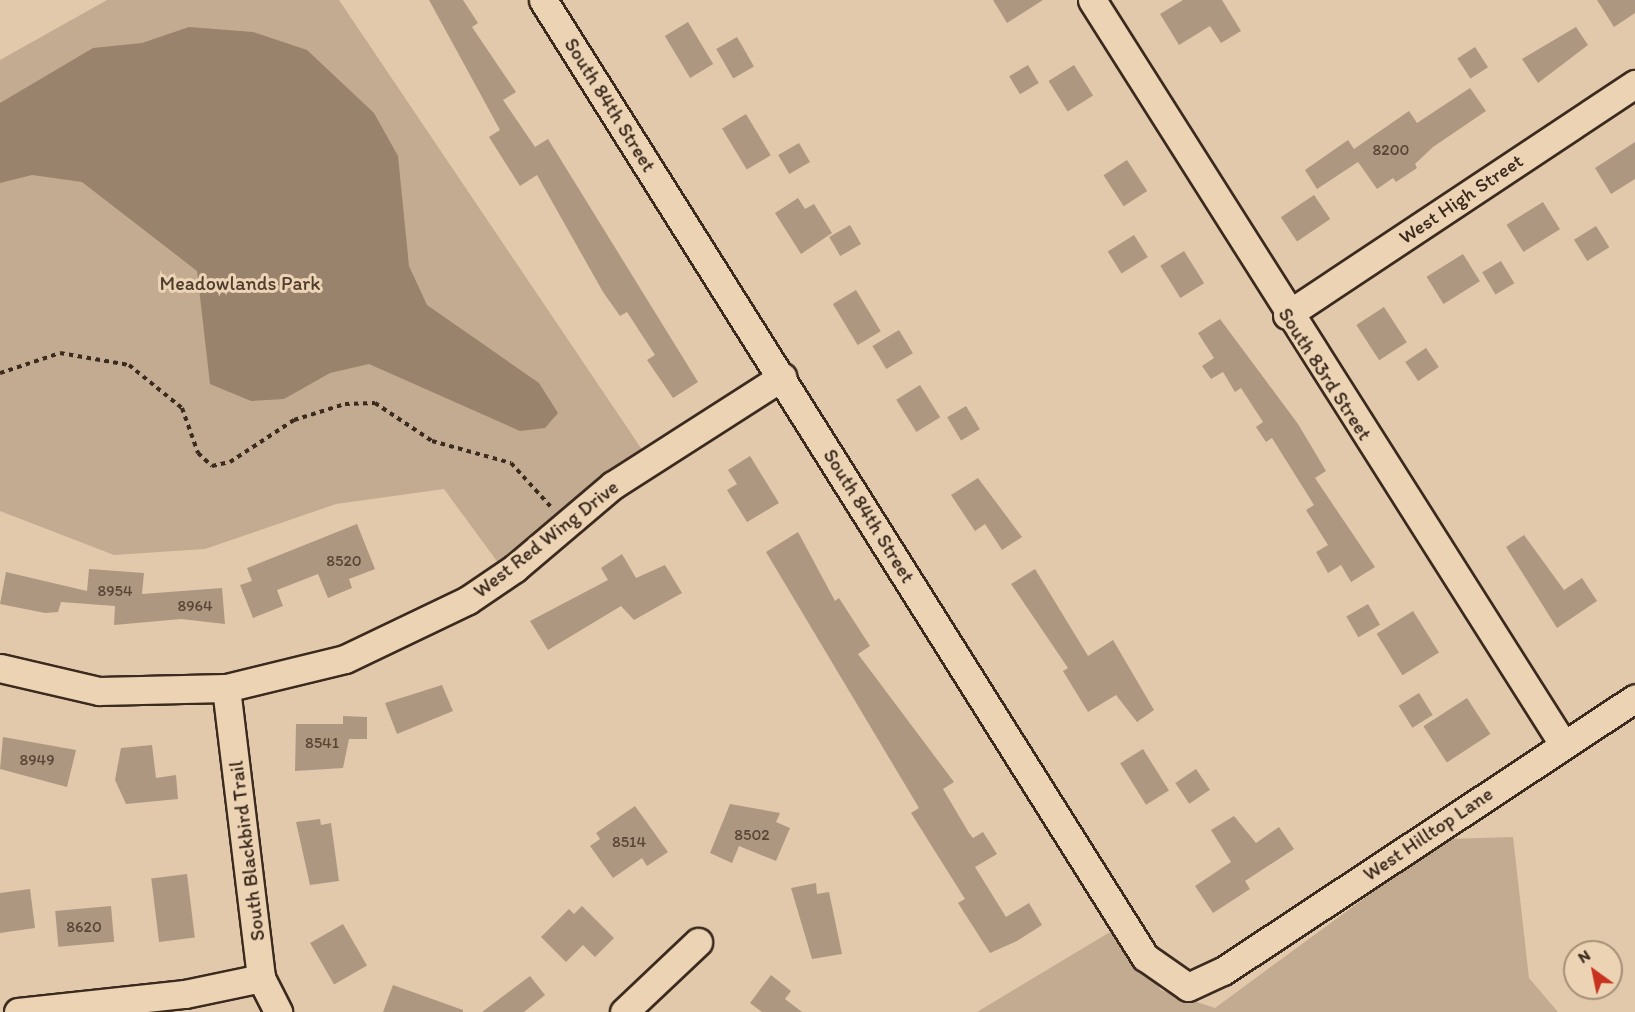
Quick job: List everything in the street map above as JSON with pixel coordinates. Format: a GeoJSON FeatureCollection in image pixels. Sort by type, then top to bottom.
{"type":"FeatureCollection","features":[{"type":"Feature","properties":{"kind":"street","name":"South 84th Street"},"geometry":{"type":"LineString","coordinates":[[543,0],[1145,957],[1188,987],[1222,971]]}},
{"type":"Feature","properties":{"kind":"street","name":"South 83rd Street"},"geometry":{"type":"LineString","coordinates":[[1092,0],[1287,315],[1563,744]]}},
{"type":"Feature","properties":{"kind":"street","name":"West High Street"},"geometry":{"type":"LineString","coordinates":[[1287,315],[1635,84]]}},
{"type":"Feature","properties":{"kind":"street","name":"West Red Wing Drive"},"geometry":{"type":"LineString","coordinates":[[0,668],[99,691],[226,688],[345,659],[424,626],[515,568],[613,484],[782,377]]}},
{"type":"Feature","properties":{"kind":"street","name":"South Blackbird Trail"},"geometry":{"type":"LineString","coordinates":[[226,688],[261,978],[278,1012]]}},
{"type":"Feature","properties":{"kind":"street","name":"West Hilltop Lane"},"geometry":{"type":"LineString","coordinates":[[1222,971],[1635,698]]}},
{"type":"Feature","properties":{"kind":"street"},"geometry":{"type":"LineString","coordinates":[[624,1012],[698,942]]}},
{"type":"Feature","properties":{"kind":"street"},"geometry":{"type":"LineString","coordinates":[[18,1012],[185,994],[261,978]]}},
{"type":"Feature","properties":{"kind":"path"},"geometry":{"type":"LineString","coordinates":[[0,373],[60,353],[129,364],[182,408],[198,453],[212,466],[230,462],[294,420],[345,404],[375,403],[432,441],[497,456],[521,469],[567,524]]}},
{"type":"Feature","properties":{"kind":"green space","name":"Meadowlands Park"},"geometry":{"type":"Polygon","coordinates":[[[107,0],[339,0],[643,451],[499,564],[444,489],[336,504],[205,549],[114,555],[0,511],[0,60],[107,0]]]}},
{"type":"Feature","properties":{"kind":"green space"},"geometry":{"type":"Polygon","coordinates":[[[1513,837],[1529,978],[1558,1012],[977,1012],[1115,929],[1161,990],[1215,1008],[1445,839],[1513,837]]]}},
{"type":"Feature","properties":{"kind":"shaded area"},"geometry":{"type":"Polygon","coordinates":[[[189,27],[253,32],[307,50],[374,113],[398,156],[409,266],[427,305],[539,383],[558,413],[545,428],[520,431],[369,364],[330,373],[284,399],[251,401],[210,384],[197,271],[82,182],[32,175],[0,183],[0,103],[93,48],[142,43],[189,27]]]}},
{"type":"Feature","properties":{"kind":"building"},"geometry":{"type":"Polygon","coordinates":[[[429,0],[463,0],[478,23],[472,27],[516,92],[503,100],[535,147],[548,139],[698,382],[673,398],[647,360],[655,355],[627,312],[620,316],[603,292],[537,175],[520,186],[489,137],[500,130],[429,0]]]}},
{"type":"Feature","properties":{"kind":"building"},"geometry":{"type":"Polygon","coordinates":[[[993,0],[1043,0],[1007,23],[993,0]]]}},
{"type":"Feature","properties":{"kind":"building"},"geometry":{"type":"Polygon","coordinates":[[[1183,0],[1222,0],[1241,31],[1221,43],[1210,26],[1179,45],[1160,14],[1183,0]]]}},
{"type":"Feature","properties":{"kind":"building"},"geometry":{"type":"Polygon","coordinates":[[[1597,0],[1635,0],[1635,13],[1614,27],[1597,0]]]}},
{"type":"Feature","properties":{"kind":"building"},"geometry":{"type":"Polygon","coordinates":[[[688,22],[713,64],[690,78],[665,36],[688,22]]]}},
{"type":"Feature","properties":{"kind":"building"},"geometry":{"type":"Polygon","coordinates":[[[1576,27],[1588,45],[1538,83],[1522,59],[1576,27]]]}},
{"type":"Feature","properties":{"kind":"building"},"geometry":{"type":"Polygon","coordinates":[[[737,37],[754,66],[733,78],[716,49],[737,37]]]}},
{"type":"Feature","properties":{"kind":"building"},"geometry":{"type":"Polygon","coordinates":[[[1475,47],[1488,67],[1470,79],[1457,58],[1475,47]]]}},
{"type":"Feature","properties":{"kind":"building"},"geometry":{"type":"Polygon","coordinates":[[[1028,65],[1039,83],[1020,94],[1009,76],[1028,65]]]}},
{"type":"Feature","properties":{"kind":"building"},"geometry":{"type":"Polygon","coordinates":[[[1074,65],[1093,96],[1068,111],[1049,81],[1074,65]]]}},
{"type":"Feature","properties":{"kind":"building"},"geometry":{"type":"Polygon","coordinates":[[[1470,88],[1486,111],[1433,147],[1415,164],[1417,168],[1396,182],[1393,178],[1377,189],[1358,162],[1317,189],[1305,170],[1348,140],[1354,149],[1409,111],[1417,123],[1470,88]]]}},
{"type":"Feature","properties":{"kind":"building"},"geometry":{"type":"Polygon","coordinates":[[[746,114],[771,155],[747,170],[722,128],[746,114]]]}},
{"type":"Feature","properties":{"kind":"building"},"geometry":{"type":"Polygon","coordinates":[[[1635,142],[1635,179],[1611,194],[1595,168],[1635,142]]]}},
{"type":"Feature","properties":{"kind":"building"},"geometry":{"type":"Polygon","coordinates":[[[799,143],[810,162],[789,174],[778,155],[799,143]]]}},
{"type":"Feature","properties":{"kind":"building"},"geometry":{"type":"Polygon","coordinates":[[[1127,160],[1147,191],[1124,206],[1104,175],[1127,160]]]}},
{"type":"Feature","properties":{"kind":"building"},"geometry":{"type":"Polygon","coordinates":[[[1314,195],[1330,219],[1297,241],[1281,217],[1314,195]]]}},
{"type":"Feature","properties":{"kind":"building"},"geometry":{"type":"Polygon","coordinates":[[[798,198],[805,209],[814,204],[832,233],[801,254],[775,213],[798,198]]]}},
{"type":"Feature","properties":{"kind":"building"},"geometry":{"type":"Polygon","coordinates":[[[1543,202],[1560,229],[1523,252],[1507,225],[1543,202]]]}},
{"type":"Feature","properties":{"kind":"building"},"geometry":{"type":"Polygon","coordinates":[[[850,225],[861,244],[840,256],[829,237],[850,225]]]}},
{"type":"Feature","properties":{"kind":"building"},"geometry":{"type":"Polygon","coordinates":[[[1596,226],[1609,247],[1587,261],[1574,240],[1596,226]]]}},
{"type":"Feature","properties":{"kind":"building"},"geometry":{"type":"Polygon","coordinates":[[[1134,235],[1148,257],[1121,273],[1108,251],[1134,235]]]}},
{"type":"Feature","properties":{"kind":"building"},"geometry":{"type":"Polygon","coordinates":[[[1184,251],[1204,283],[1180,298],[1160,266],[1184,251]]]}},
{"type":"Feature","properties":{"kind":"building"},"geometry":{"type":"Polygon","coordinates":[[[1463,254],[1480,281],[1443,304],[1427,277],[1463,254]]]}},
{"type":"Feature","properties":{"kind":"building"},"geometry":{"type":"Polygon","coordinates":[[[1501,261],[1514,283],[1496,295],[1482,272],[1501,261]]]}},
{"type":"Feature","properties":{"kind":"building"},"geometry":{"type":"Polygon","coordinates":[[[856,290],[881,331],[858,345],[833,304],[856,290]]]}},
{"type":"Feature","properties":{"kind":"building"},"geometry":{"type":"Polygon","coordinates":[[[1384,307],[1407,342],[1379,360],[1356,325],[1384,307]]]}},
{"type":"Feature","properties":{"kind":"building"},"geometry":{"type":"Polygon","coordinates":[[[1220,319],[1298,424],[1326,471],[1315,478],[1375,567],[1351,582],[1341,565],[1328,573],[1316,552],[1328,545],[1306,510],[1314,505],[1272,438],[1266,442],[1256,427],[1263,422],[1241,388],[1235,392],[1223,372],[1211,379],[1202,366],[1214,358],[1198,333],[1220,319]]]}},
{"type":"Feature","properties":{"kind":"building"},"geometry":{"type":"Polygon","coordinates":[[[899,330],[913,353],[886,369],[872,346],[899,330]]]}},
{"type":"Feature","properties":{"kind":"building"},"geometry":{"type":"Polygon","coordinates":[[[1426,348],[1439,367],[1418,381],[1405,362],[1426,348]]]}},
{"type":"Feature","properties":{"kind":"building"},"geometry":{"type":"Polygon","coordinates":[[[920,385],[940,417],[916,432],[896,400],[920,385]]]}},
{"type":"Feature","properties":{"kind":"building"},"geometry":{"type":"Polygon","coordinates":[[[966,406],[980,429],[961,440],[947,417],[966,406]]]}},
{"type":"Feature","properties":{"kind":"building"},"geometry":{"type":"Polygon","coordinates":[[[750,456],[779,503],[747,522],[727,490],[737,484],[728,470],[750,456]]]}},
{"type":"Feature","properties":{"kind":"building"},"geometry":{"type":"Polygon","coordinates":[[[978,478],[1022,537],[1002,550],[985,524],[975,531],[951,495],[978,478]]]}},
{"type":"Feature","properties":{"kind":"building"},"geometry":{"type":"Polygon","coordinates":[[[357,524],[375,569],[349,579],[352,588],[328,598],[318,574],[277,590],[283,606],[253,618],[240,585],[252,581],[247,568],[357,524]]]}},
{"type":"Feature","properties":{"kind":"building"},"geometry":{"type":"Polygon","coordinates":[[[798,532],[835,601],[839,598],[870,646],[858,654],[954,782],[943,789],[969,833],[973,838],[983,832],[997,854],[975,867],[1006,917],[1029,903],[1042,925],[1017,941],[990,953],[958,903],[965,899],[911,813],[919,808],[766,552],[798,532]]]}},
{"type":"Feature","properties":{"kind":"building"},"geometry":{"type":"Polygon","coordinates":[[[1524,535],[1564,590],[1582,578],[1597,601],[1557,628],[1506,547],[1524,535]]]}},
{"type":"Feature","properties":{"kind":"building"},"geometry":{"type":"Polygon","coordinates":[[[622,554],[636,578],[665,565],[682,593],[634,620],[621,606],[548,650],[530,621],[608,580],[601,568],[622,554]]]}},
{"type":"Feature","properties":{"kind":"building"},"geometry":{"type":"Polygon","coordinates":[[[89,569],[144,573],[142,594],[222,588],[225,624],[181,619],[114,625],[115,606],[61,602],[58,612],[45,613],[0,604],[6,572],[87,591],[89,569]]]}},
{"type":"Feature","properties":{"kind":"building"},"geometry":{"type":"Polygon","coordinates":[[[1035,569],[1088,656],[1113,640],[1154,710],[1137,722],[1116,695],[1088,712],[1063,671],[1068,668],[1011,584],[1035,569]]]}},
{"type":"Feature","properties":{"kind":"building"},"geometry":{"type":"Polygon","coordinates":[[[1368,604],[1380,625],[1358,637],[1346,616],[1368,604]]]}},
{"type":"Feature","properties":{"kind":"building"},"geometry":{"type":"Polygon","coordinates":[[[1413,611],[1439,653],[1402,675],[1377,634],[1413,611]]]}},
{"type":"Feature","properties":{"kind":"building"},"geometry":{"type":"Polygon","coordinates":[[[442,685],[453,711],[397,734],[385,703],[442,685]]]}},
{"type":"Feature","properties":{"kind":"building"},"geometry":{"type":"Polygon","coordinates":[[[1419,693],[1433,715],[1412,728],[1399,706],[1419,693]]]}},
{"type":"Feature","properties":{"kind":"building"},"geometry":{"type":"Polygon","coordinates":[[[1467,698],[1490,734],[1447,762],[1423,726],[1467,698]]]}},
{"type":"Feature","properties":{"kind":"building"},"geometry":{"type":"Polygon","coordinates":[[[343,716],[367,717],[367,739],[349,739],[343,768],[295,771],[296,724],[343,724],[343,716]]]}},
{"type":"Feature","properties":{"kind":"building"},"geometry":{"type":"Polygon","coordinates":[[[3,737],[76,750],[67,787],[0,769],[3,737]]]}},
{"type":"Feature","properties":{"kind":"building"},"geometry":{"type":"Polygon","coordinates":[[[152,745],[156,778],[176,775],[178,799],[126,804],[115,780],[121,748],[152,745]]]}},
{"type":"Feature","properties":{"kind":"building"},"geometry":{"type":"Polygon","coordinates":[[[1143,749],[1169,791],[1146,805],[1120,763],[1143,749]]]}},
{"type":"Feature","properties":{"kind":"building"},"geometry":{"type":"Polygon","coordinates":[[[1196,769],[1210,790],[1189,804],[1175,783],[1196,769]]]}},
{"type":"Feature","properties":{"kind":"building"},"geometry":{"type":"Polygon","coordinates":[[[730,804],[780,813],[776,822],[790,828],[776,861],[739,846],[732,863],[710,853],[730,804]]]}},
{"type":"Feature","properties":{"kind":"building"},"geometry":{"type":"Polygon","coordinates":[[[635,806],[668,852],[647,866],[642,858],[613,878],[590,846],[600,839],[596,833],[635,806]]]}},
{"type":"Feature","properties":{"kind":"building"},"geometry":{"type":"Polygon","coordinates":[[[1234,816],[1256,843],[1279,827],[1294,849],[1245,881],[1250,889],[1213,913],[1195,886],[1231,862],[1211,830],[1234,816]]]}},
{"type":"Feature","properties":{"kind":"building"},"geometry":{"type":"Polygon","coordinates":[[[320,819],[321,825],[331,823],[339,881],[310,885],[296,822],[320,819]]]}},
{"type":"Feature","properties":{"kind":"building"},"geometry":{"type":"Polygon","coordinates":[[[187,874],[195,938],[159,942],[151,878],[187,874]]]}},
{"type":"Feature","properties":{"kind":"building"},"geometry":{"type":"Polygon","coordinates":[[[816,883],[817,894],[829,892],[842,954],[812,959],[791,888],[816,883]]]}},
{"type":"Feature","properties":{"kind":"building"},"geometry":{"type":"Polygon","coordinates":[[[30,889],[35,928],[0,933],[0,893],[30,889]]]}},
{"type":"Feature","properties":{"kind":"building"},"geometry":{"type":"Polygon","coordinates":[[[111,906],[114,942],[58,947],[55,911],[111,906]]]}},
{"type":"Feature","properties":{"kind":"building"},"geometry":{"type":"Polygon","coordinates":[[[582,906],[614,938],[595,957],[583,945],[566,962],[541,937],[569,909],[574,914],[582,906]]]}},
{"type":"Feature","properties":{"kind":"building"},"geometry":{"type":"Polygon","coordinates":[[[343,924],[367,966],[334,985],[310,943],[343,924]]]}},
{"type":"Feature","properties":{"kind":"building"},"geometry":{"type":"Polygon","coordinates":[[[771,975],[791,991],[785,999],[802,1012],[762,1012],[750,1003],[771,975]]]}},
{"type":"Feature","properties":{"kind":"building"},"geometry":{"type":"Polygon","coordinates":[[[530,976],[545,995],[524,1012],[482,1012],[530,976]]]}},
{"type":"Feature","properties":{"kind":"building"},"geometry":{"type":"Polygon","coordinates":[[[393,985],[463,1010],[463,1012],[383,1012],[393,985]]]}}]}
